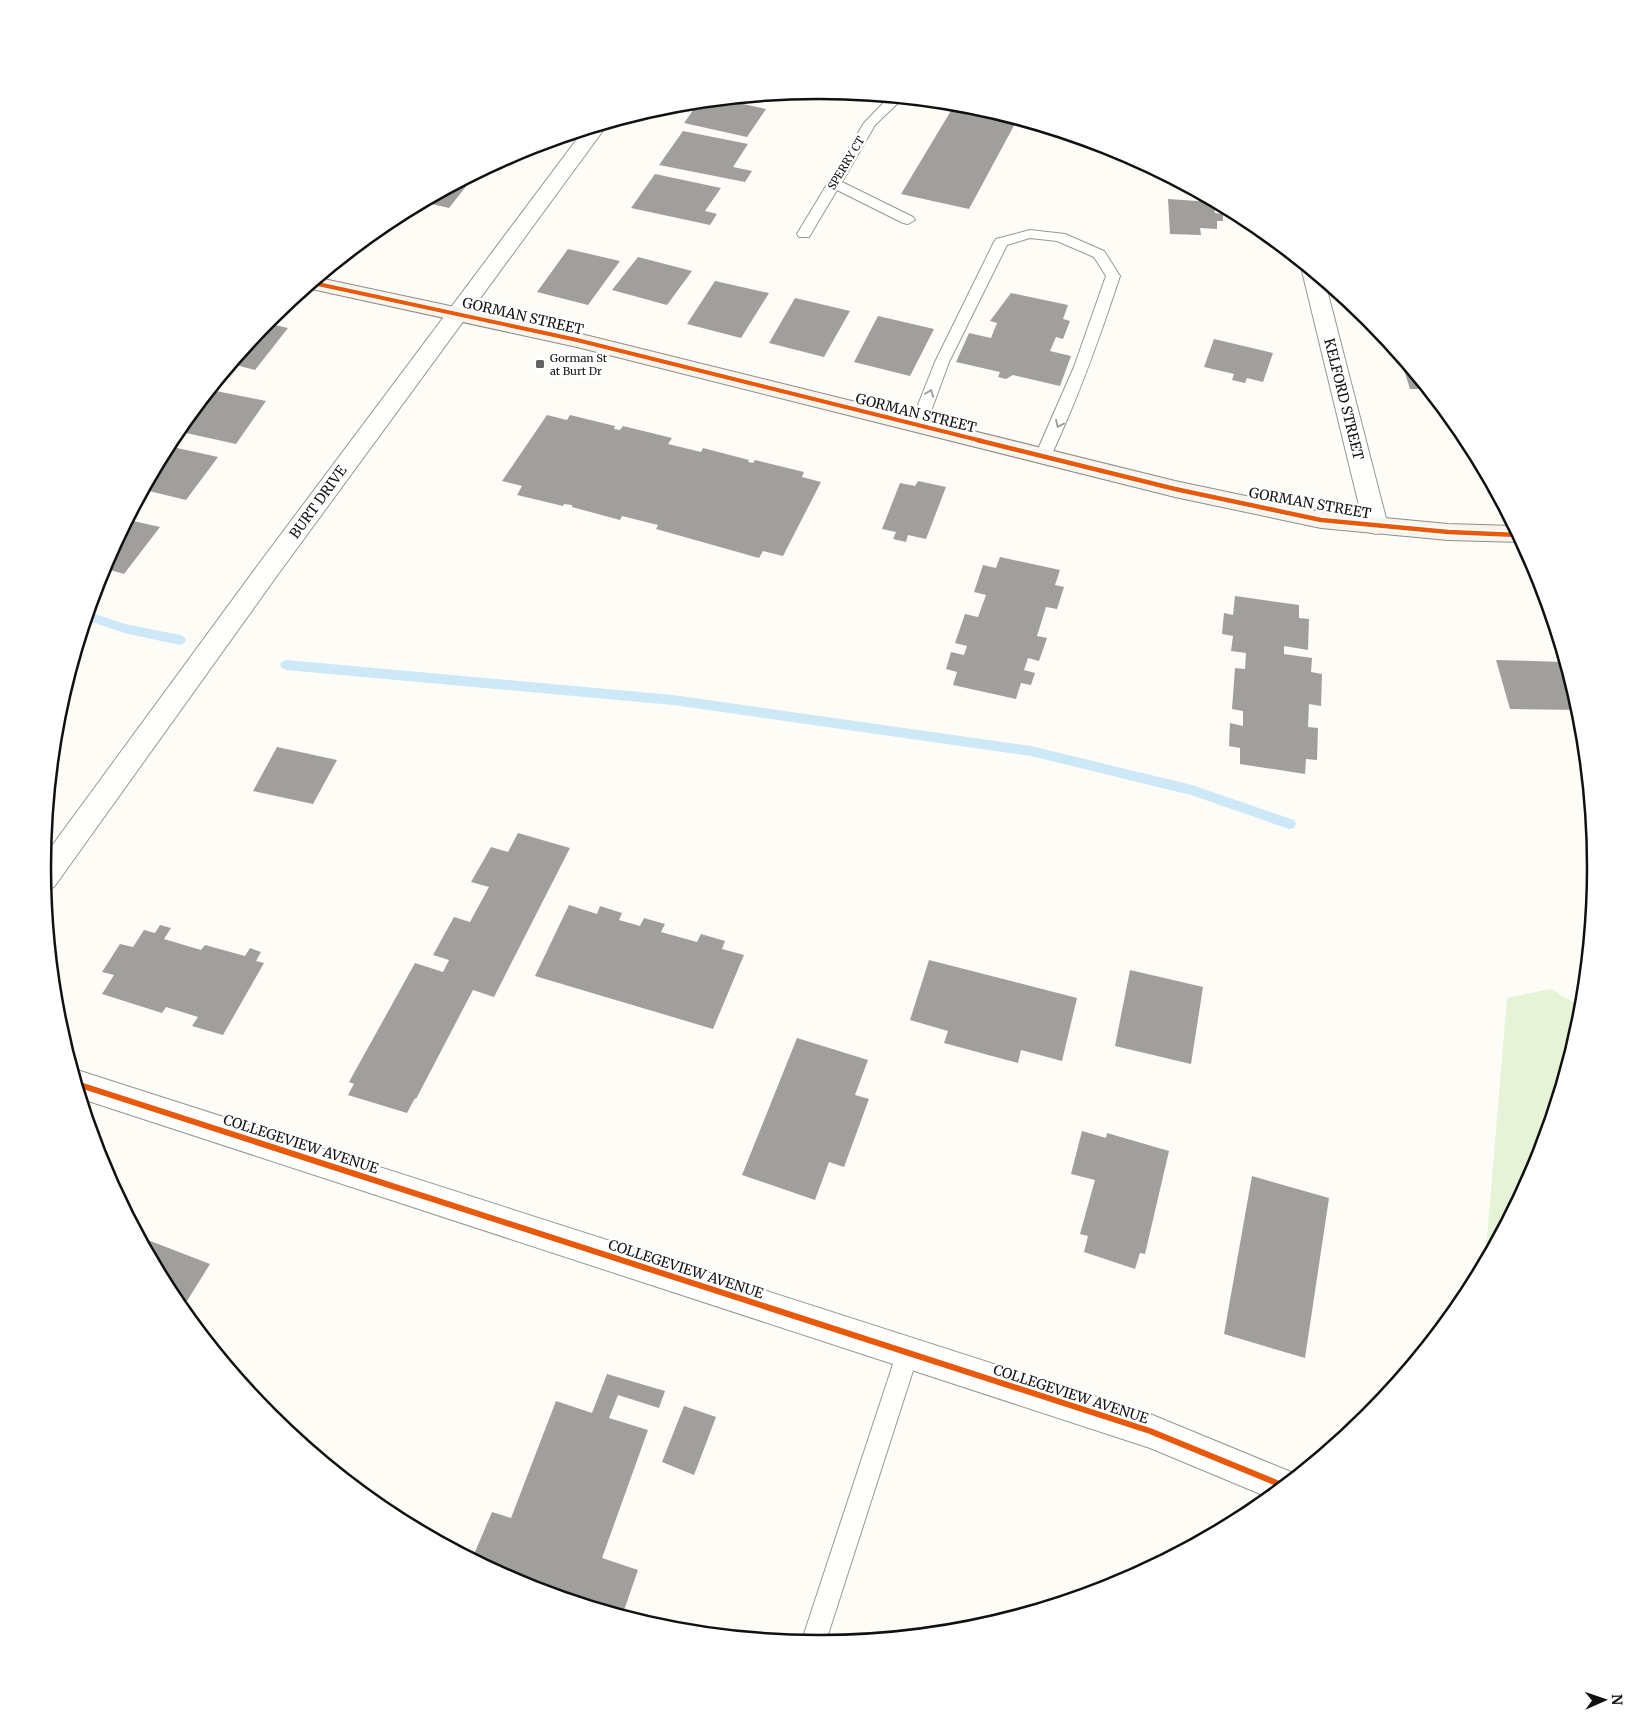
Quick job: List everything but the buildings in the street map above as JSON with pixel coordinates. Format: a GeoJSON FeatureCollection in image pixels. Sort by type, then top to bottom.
{"type":"FeatureCollection","features":[{"type":"Feature","properties":{"kind":"main road","name":"GORMAN STREET"},"geometry":{"type":"LineString","coordinates":[[320,284],[587,342],[1175,489],[1321,520],[1376,526],[1512,535]]}},
{"type":"Feature","properties":{"kind":"street","name":"BURT DRIVE"},"geometry":{"type":"LineString","coordinates":[[51,869],[267,571],[590,135]]}},
{"type":"Feature","properties":{"kind":"street","name":"KELFORD STREET"},"geometry":{"type":"LineString","coordinates":[[1314,280],[1376,526]]}},
{"type":"Feature","properties":{"kind":"street","name":"COLLEGEVIEW AVENUE"},"geometry":{"type":"LineString","coordinates":[[83,1086],[1150,1431],[1278,1483]]}},
{"type":"Feature","properties":{"kind":"lane","name":"SPERRY CT"},"geometry":{"type":"LineString","coordinates":[[804,234],[870,123],[891,103]]}},
{"type":"Feature","properties":{"kind":"lane"},"geometry":{"type":"LineString","coordinates":[[834,183],[908,220]]}},
{"type":"Feature","properties":{"kind":"lane"},"geometry":{"type":"LineString","coordinates":[[918,425],[942,362],[1001,242],[1030,234],[1060,237],[1099,254],[1113,276],[1073,392],[1044,456]]}},
{"type":"Feature","properties":{"kind":"lane"},"geometry":{"type":"LineString","coordinates":[[817,1636],[908,1352]]}},
{"type":"Feature","properties":{"kind":"green space"},"geometry":{"type":"Polygon","coordinates":[[[1551,989],[1575,1003],[1562,1066],[1547,1114],[1509,1207],[1486,1250],[1507,998],[1551,989]]]}},
{"type":"Feature","properties":{"kind":"waterway"},"geometry":{"type":"LineString","coordinates":[[93,618],[124,628],[180,640]]}},
{"type":"Feature","properties":{"kind":"waterway"},"geometry":{"type":"LineString","coordinates":[[286,665],[673,700],[1031,751],[1192,790],[1289,824]]}},
{"type":"Feature","properties":{"kind":"cycle path"},"geometry":{"type":"LineString","coordinates":[[320,284],[577,340],[1175,489],[1321,520],[1448,532],[1512,535]]}},
{"type":"Feature","properties":{"kind":"cycle path"},"geometry":{"type":"LineString","coordinates":[[83,1086],[1150,1431],[1278,1483]]}},
{"type":"Feature","properties":{"kind":"place","name":"Gorman St at Burt Dr"},"geometry":{"type":"Point","coordinates":[540,364]}}]}
